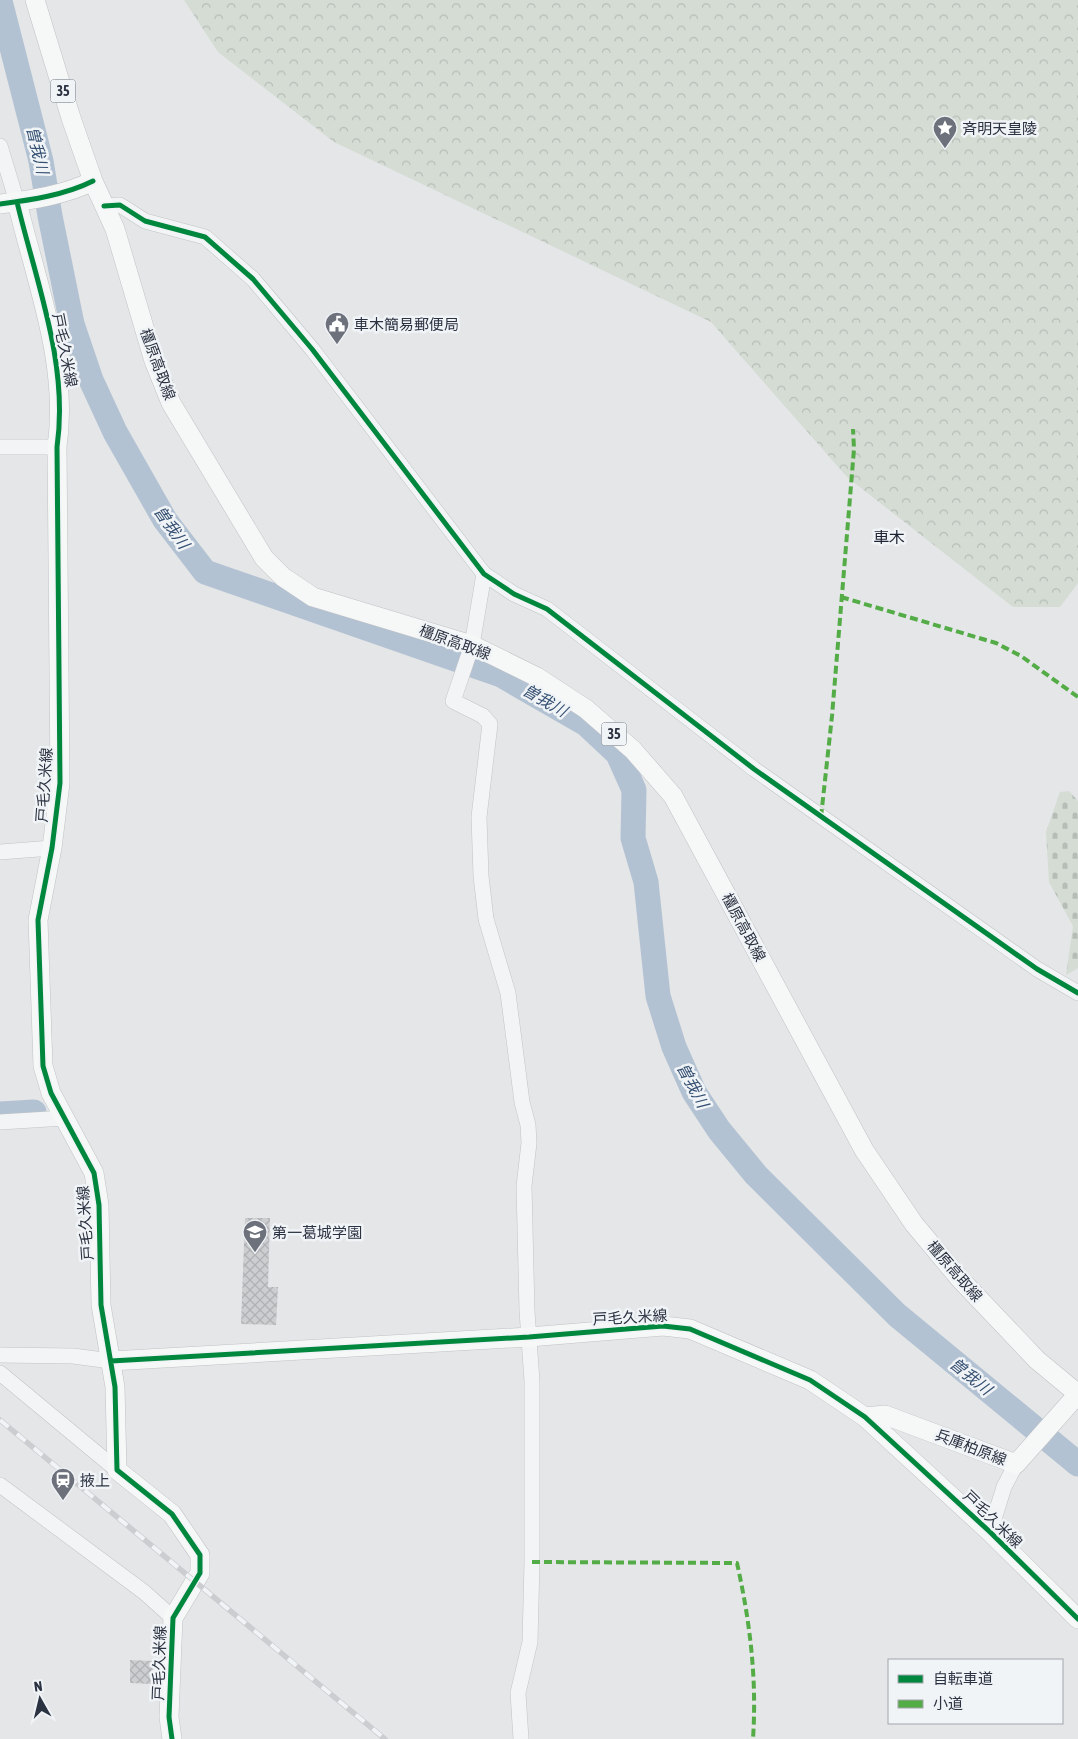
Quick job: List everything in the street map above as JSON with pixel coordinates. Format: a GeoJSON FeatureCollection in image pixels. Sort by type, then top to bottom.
{"type":"FeatureCollection","features":[{"type":"Feature","properties":{"kind":"main road","name":"橿原高取線"},"geometry":{"type":"LineString","coordinates":[[35,0],[87,184],[104,206],[115,229],[154,361],[171,403],[264,558],[283,577],[313,597],[472,645],[537,677],[586,709],[633,750],[673,796],[864,1150],[914,1224],[960,1279],[1074,1398]]}},
{"type":"Feature","properties":{"kind":"main road"},"geometry":{"type":"LineString","coordinates":[[15,202],[87,184]]}},
{"type":"Feature","properties":{"kind":"main road","name":"戸毛久米線"},"geometry":{"type":"LineString","coordinates":[[15,202],[58,365],[61,395],[58,446],[60,783],[52,848],[38,920],[43,1066],[51,1093],[94,1173],[100,1206],[101,1305],[115,1387],[118,1470],[172,1514],[200,1556],[200,1573],[173,1618],[169,1717],[172,1739]]}},
{"type":"Feature","properties":{"kind":"main road","name":"戸毛久米線"},"geometry":{"type":"LineString","coordinates":[[111,1361],[529,1337],[663,1326],[690,1329],[810,1380],[865,1417],[990,1532],[1078,1619]]}},
{"type":"Feature","properties":{"kind":"main road","name":"兵庫柏原線"},"geometry":{"type":"LineString","coordinates":[[865,1417],[885,1415],[1019,1461],[1074,1398]]}},
{"type":"Feature","properties":{"kind":"street"},"geometry":{"type":"LineString","coordinates":[[0,146],[15,202]]}},
{"type":"Feature","properties":{"kind":"street"},"geometry":{"type":"LineString","coordinates":[[104,206],[120,204],[145,221],[205,237],[253,279],[312,349],[484,574],[514,594],[547,609],[754,769],[1038,969],[1078,993]]}},
{"type":"Feature","properties":{"kind":"street"},"geometry":{"type":"LineString","coordinates":[[0,447],[58,446]]}},
{"type":"Feature","properties":{"kind":"street"},"geometry":{"type":"LineString","coordinates":[[484,574],[472,645],[453,701],[484,716],[490,724],[479,817],[480,876],[486,919],[508,993],[522,1102],[530,1143],[524,1186],[532,1381],[532,1562],[530,1642],[518,1694],[521,1739]]}},
{"type":"Feature","properties":{"kind":"street"},"geometry":{"type":"LineString","coordinates":[[0,852],[52,848]]}},
{"type":"Feature","properties":{"kind":"street"},"geometry":{"type":"LineString","coordinates":[[0,1122],[65,1118]]}},
{"type":"Feature","properties":{"kind":"street"},"geometry":{"type":"LineString","coordinates":[[0,1355],[73,1356],[111,1361]]}},
{"type":"Feature","properties":{"kind":"street"},"geometry":{"type":"LineString","coordinates":[[0,1373],[118,1470]]}},
{"type":"Feature","properties":{"kind":"street"},"geometry":{"type":"LineString","coordinates":[[990,1532],[1004,1487],[1019,1461]]}},
{"type":"Feature","properties":{"kind":"street"},"geometry":{"type":"LineString","coordinates":[[0,1485],[144,1592],[173,1618]]}},
{"type":"Feature","properties":{"kind":"green space"},"geometry":{"type":"Polygon","coordinates":[[[184,0],[1078,0],[1078,583],[1060,607],[1013,607],[847,477],[711,322],[334,142],[218,52],[184,0]]]}},
{"type":"Feature","properties":{"kind":"green space"},"geometry":{"type":"Polygon","coordinates":[[[1069,791],[1078,801],[1078,968],[1066,975],[1073,926],[1049,882],[1046,832],[1060,792],[1069,791]]]}},
{"type":"Feature","properties":{"kind":"building"},"geometry":{"type":"Polygon","coordinates":[[[245,1218],[270,1218],[268,1287],[278,1287],[276,1325],[241,1324],[245,1218]]]}},
{"type":"Feature","properties":{"kind":"building"},"geometry":{"type":"Polygon","coordinates":[[[130,1660],[153,1661],[153,1684],[130,1683],[130,1660]]]}},
{"type":"Feature","properties":{"kind":"waterway","name":"曽我川"},"geometry":{"type":"LineString","coordinates":[[0,1],[41,161],[72,324],[91,380],[115,432],[165,520],[205,572],[501,675],[586,724],[618,754],[634,790],[633,838],[646,882],[658,996],[674,1047],[694,1092],[719,1130],[756,1175],[897,1315],[1078,1464]]}},
{"type":"Feature","properties":{"kind":"waterway"},"geometry":{"type":"LineString","coordinates":[[0,1114],[34,1112]]}},
{"type":"Feature","properties":{"kind":"railway"},"geometry":{"type":"LineString","coordinates":[[0,1420],[385,1739]]}},
{"type":"Feature","properties":{"kind":"marked path"},"geometry":{"type":"LineString","coordinates":[[821,817],[832,716],[854,449],[853,429]]}},
{"type":"Feature","properties":{"kind":"marked path"},"geometry":{"type":"LineString","coordinates":[[841,597],[996,643],[1021,656],[1078,697]]}},
{"type":"Feature","properties":{"kind":"marked path"},"geometry":{"type":"LineString","coordinates":[[532,1562],[737,1563],[746,1607],[751,1650],[754,1694],[753,1739]]}},
{"type":"Feature","properties":{"kind":"cycle path"},"geometry":{"type":"LineString","coordinates":[[0,204],[36,199],[93,181]]}},
{"type":"Feature","properties":{"kind":"cycle path"},"geometry":{"type":"LineString","coordinates":[[17,202],[49,323],[55,354],[60,416],[57,447],[60,783],[52,848],[38,920],[43,1066],[51,1093],[94,1173],[99,1205],[101,1305],[115,1387],[117,1470],[172,1514],[200,1555],[200,1573],[173,1618],[169,1717],[172,1739]]}},
{"type":"Feature","properties":{"kind":"cycle path"},"geometry":{"type":"LineString","coordinates":[[104,206],[120,205],[145,221],[205,237],[253,279],[312,349],[484,574],[514,594],[547,609],[754,769],[1037,969],[1078,993]]}},
{"type":"Feature","properties":{"kind":"cycle path"},"geometry":{"type":"LineString","coordinates":[[111,1361],[529,1337],[663,1326],[690,1329],[810,1380],[865,1417],[990,1532],[1078,1619]]}},
{"type":"Feature","properties":{"kind":"place","name":"斉明天皇陵"},"geometry":{"type":"Point","coordinates":[945,149]}},
{"type":"Feature","properties":{"kind":"place","name":"車木簡易郵便局"},"geometry":{"type":"Point","coordinates":[337,345]}},
{"type":"Feature","properties":{"kind":"place","name":"第一葛城学園"},"geometry":{"type":"Point","coordinates":[255,1253]}},
{"type":"Feature","properties":{"kind":"place","name":"掖上"},"geometry":{"type":"Point","coordinates":[63,1501]}},
{"type":"Feature","properties":{"kind":"district","name":"車木"},"geometry":{"type":"Point","coordinates":[889,537]}}]}
